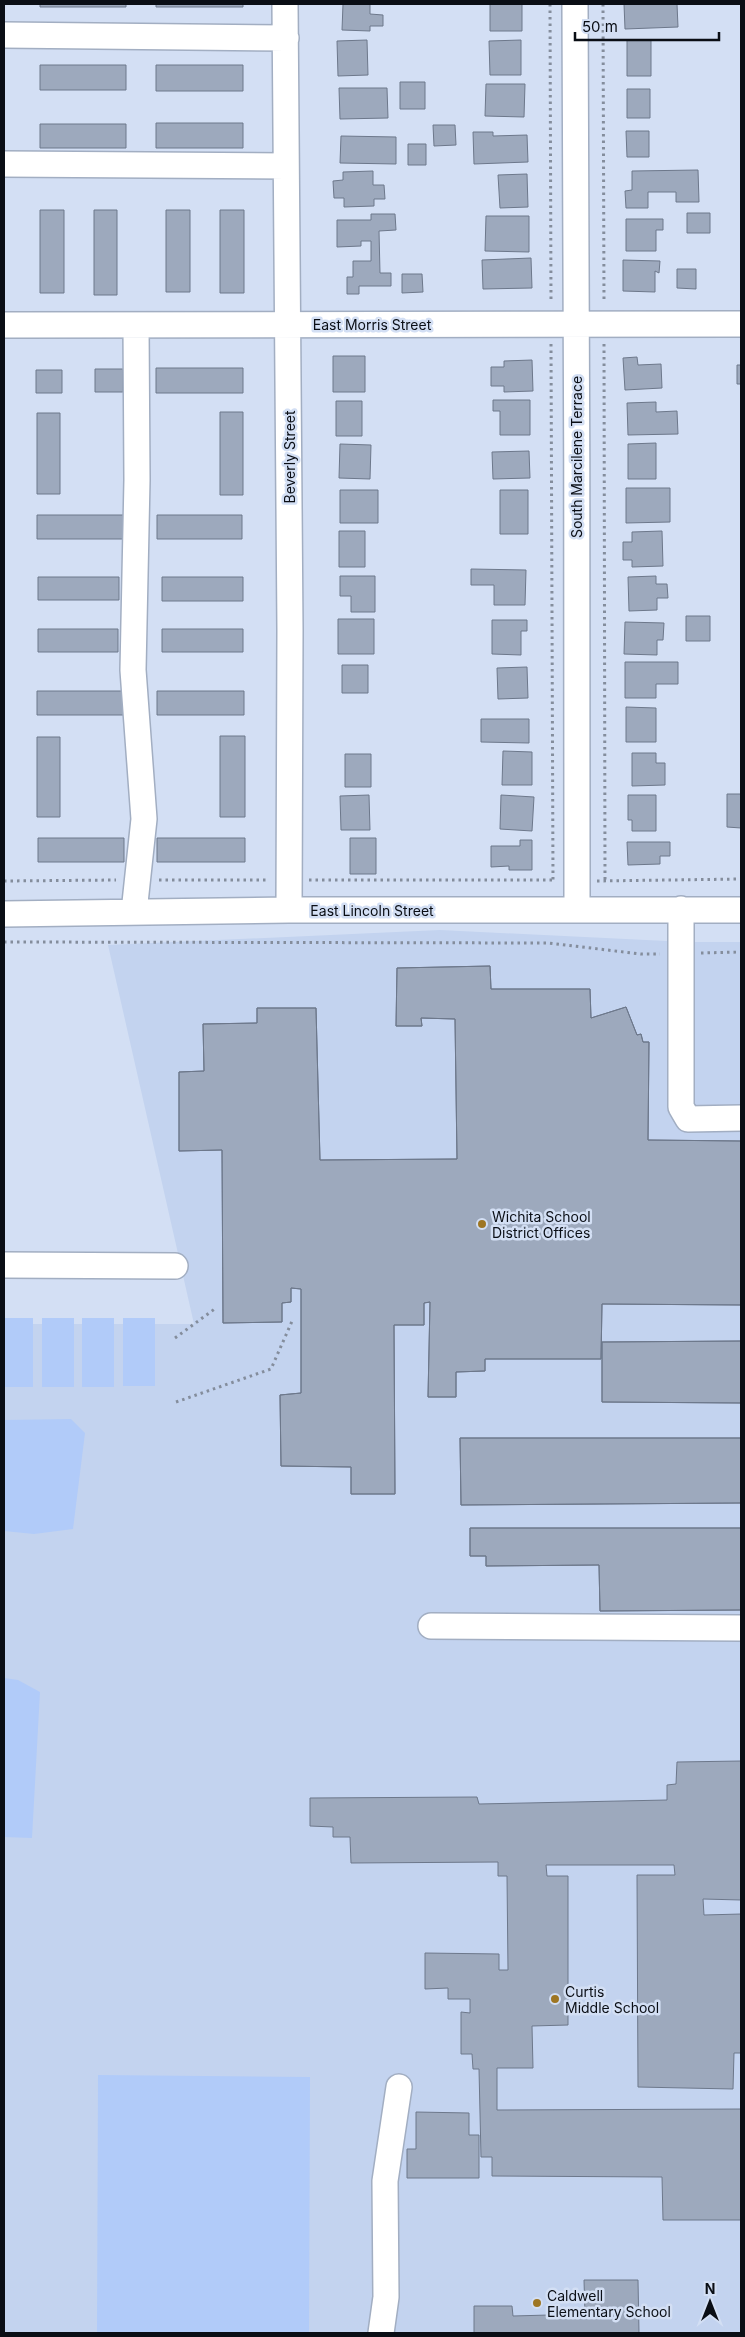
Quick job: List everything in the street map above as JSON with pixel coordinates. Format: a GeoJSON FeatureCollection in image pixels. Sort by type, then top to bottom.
{"type":"FeatureCollection","features":[{"type":"Feature","properties":{"kind":"street","name":"Beverly Street"},"geometry":{"type":"LineString","coordinates":[[285,4],[288,324],[289,910]]}},
{"type":"Feature","properties":{"kind":"street","name":"South Marcilene Terrace"},"geometry":{"type":"LineString","coordinates":[[576,4],[563,324],[578,758],[577,909]]}},
{"type":"Feature","properties":{"kind":"street"},"geometry":{"type":"LineString","coordinates":[[4,35],[286,38]]}},
{"type":"Feature","properties":{"kind":"street"},"geometry":{"type":"LineString","coordinates":[[4,164],[286,166]]}},
{"type":"Feature","properties":{"kind":"street"},"geometry":{"type":"LineString","coordinates":[[134,912],[144,819],[133,670],[137,480],[136,324]]}},
{"type":"Feature","properties":{"kind":"street","name":"East Morris Street"},"geometry":{"type":"LineString","coordinates":[[4,325],[741,324]]}},
{"type":"Feature","properties":{"kind":"street"},"geometry":{"type":"LineString","coordinates":[[681,909],[681,1107],[688,1119],[741,1118]]}},
{"type":"Feature","properties":{"kind":"street","name":"East Lincoln Street"},"geometry":{"type":"LineString","coordinates":[[4,914],[289,910],[741,910]]}},
{"type":"Feature","properties":{"kind":"street"},"geometry":{"type":"LineString","coordinates":[[4,1265],[175,1266]]}},
{"type":"Feature","properties":{"kind":"street"},"geometry":{"type":"LineString","coordinates":[[430,1626],[741,1628]]}},
{"type":"Feature","properties":{"kind":"street"},"geometry":{"type":"LineString","coordinates":[[381,2333],[386,2297],[385,2180],[399,2087]]}},
{"type":"Feature","properties":{"kind":"path"},"geometry":{"type":"LineString","coordinates":[[550,4],[563,324],[552,880]]}},
{"type":"Feature","properties":{"kind":"path"},"geometry":{"type":"LineString","coordinates":[[603,4],[605,880]]}},
{"type":"Feature","properties":{"kind":"path"},"geometry":{"type":"LineString","coordinates":[[4,880],[741,879]]}},
{"type":"Feature","properties":{"kind":"path"},"geometry":{"type":"LineString","coordinates":[[4,942],[548,943],[641,954],[741,952]]}},
{"type":"Feature","properties":{"kind":"path"},"geometry":{"type":"LineString","coordinates":[[175,1338],[216,1308]]}},
{"type":"Feature","properties":{"kind":"path"},"geometry":{"type":"LineString","coordinates":[[176,1402],[271,1369],[293,1318]]}},
{"type":"Feature","properties":{"kind":"shaded area"},"geometry":{"type":"Polygon","coordinates":[[[440,930],[687,942],[741,942],[741,2333],[4,2333],[4,1324],[194,1324],[108,945],[440,930]]]}},
{"type":"Feature","properties":{"kind":"shaded area"},"geometry":{"type":"Polygon","coordinates":[[[4,1318],[33,1318],[33,1387],[4,1387],[4,1318]]]}},
{"type":"Feature","properties":{"kind":"shaded area"},"geometry":{"type":"Polygon","coordinates":[[[42,1318],[74,1318],[74,1387],[42,1387],[42,1318]]]}},
{"type":"Feature","properties":{"kind":"shaded area"},"geometry":{"type":"Polygon","coordinates":[[[82,1318],[114,1318],[114,1387],[82,1387],[82,1318]]]}},
{"type":"Feature","properties":{"kind":"shaded area"},"geometry":{"type":"Polygon","coordinates":[[[123,1318],[155,1318],[155,1386],[123,1386],[123,1318]]]}},
{"type":"Feature","properties":{"kind":"shaded area"},"geometry":{"type":"Polygon","coordinates":[[[71,1419],[85,1433],[73,1529],[34,1534],[4,1531],[4,1420],[71,1419]]]}},
{"type":"Feature","properties":{"kind":"shaded area"},"geometry":{"type":"Polygon","coordinates":[[[4,1678],[18,1680],[40,1692],[32,1838],[4,1837],[4,1678]]]}},
{"type":"Feature","properties":{"kind":"shaded area"},"geometry":{"type":"Polygon","coordinates":[[[98,2075],[310,2077],[309,2333],[97,2333],[98,2075]]]}},
{"type":"Feature","properties":{"kind":"building"},"geometry":{"type":"Polygon","coordinates":[[[40,4],[126,4],[126,7],[40,7],[40,4]]]}},
{"type":"Feature","properties":{"kind":"building"},"geometry":{"type":"Polygon","coordinates":[[[156,4],[243,4],[243,7],[156,7],[156,4]]]}},
{"type":"Feature","properties":{"kind":"building"},"geometry":{"type":"Polygon","coordinates":[[[343,4],[370,4],[370,14],[383,15],[383,26],[370,26],[370,31],[342,30],[343,4]]]}},
{"type":"Feature","properties":{"kind":"building"},"geometry":{"type":"Polygon","coordinates":[[[490,4],[522,4],[522,31],[490,31],[490,4]]]}},
{"type":"Feature","properties":{"kind":"building"},"geometry":{"type":"Polygon","coordinates":[[[624,4],[677,4],[678,27],[625,29],[624,4]]]}},
{"type":"Feature","properties":{"kind":"building"},"geometry":{"type":"Polygon","coordinates":[[[367,40],[368,75],[338,76],[337,41],[367,40]]]}},
{"type":"Feature","properties":{"kind":"building"},"geometry":{"type":"Polygon","coordinates":[[[521,40],[521,75],[490,75],[489,41],[521,40]]]}},
{"type":"Feature","properties":{"kind":"building"},"geometry":{"type":"Polygon","coordinates":[[[627,40],[651,40],[651,76],[627,76],[627,40]]]}},
{"type":"Feature","properties":{"kind":"building"},"geometry":{"type":"Polygon","coordinates":[[[40,65],[126,65],[126,90],[40,90],[40,65]]]}},
{"type":"Feature","properties":{"kind":"building"},"geometry":{"type":"Polygon","coordinates":[[[156,65],[243,65],[243,91],[156,91],[156,65]]]}},
{"type":"Feature","properties":{"kind":"building"},"geometry":{"type":"Polygon","coordinates":[[[400,82],[425,82],[425,109],[400,109],[400,82]]]}},
{"type":"Feature","properties":{"kind":"building"},"geometry":{"type":"Polygon","coordinates":[[[486,84],[525,84],[524,117],[485,116],[486,84]]]}},
{"type":"Feature","properties":{"kind":"building"},"geometry":{"type":"Polygon","coordinates":[[[339,88],[387,88],[388,118],[340,119],[339,88]]]}},
{"type":"Feature","properties":{"kind":"building"},"geometry":{"type":"Polygon","coordinates":[[[627,89],[650,89],[650,118],[627,118],[627,89]]]}},
{"type":"Feature","properties":{"kind":"building"},"geometry":{"type":"Polygon","coordinates":[[[156,123],[243,123],[243,148],[156,148],[156,123]]]}},
{"type":"Feature","properties":{"kind":"building"},"geometry":{"type":"Polygon","coordinates":[[[40,124],[126,124],[126,148],[40,148],[40,124]]]}},
{"type":"Feature","properties":{"kind":"building"},"geometry":{"type":"Polygon","coordinates":[[[433,125],[455,125],[456,145],[434,146],[433,125]]]}},
{"type":"Feature","properties":{"kind":"building"},"geometry":{"type":"Polygon","coordinates":[[[626,131],[649,131],[649,157],[627,157],[626,131]]]}},
{"type":"Feature","properties":{"kind":"building"},"geometry":{"type":"Polygon","coordinates":[[[473,132],[493,132],[493,136],[527,135],[528,162],[474,164],[473,132]]]}},
{"type":"Feature","properties":{"kind":"building"},"geometry":{"type":"Polygon","coordinates":[[[341,136],[396,137],[396,164],[340,163],[341,136]]]}},
{"type":"Feature","properties":{"kind":"building"},"geometry":{"type":"Polygon","coordinates":[[[408,144],[426,144],[426,165],[408,165],[408,144]]]}},
{"type":"Feature","properties":{"kind":"building"},"geometry":{"type":"Polygon","coordinates":[[[698,170],[699,202],[676,202],[676,192],[648,192],[648,208],[626,208],[625,191],[632,190],[632,171],[698,170]]]}},
{"type":"Feature","properties":{"kind":"building"},"geometry":{"type":"Polygon","coordinates":[[[373,171],[373,185],[384,185],[385,199],[374,199],[374,206],[344,207],[344,198],[334,198],[333,181],[343,180],[343,172],[373,171]]]}},
{"type":"Feature","properties":{"kind":"building"},"geometry":{"type":"Polygon","coordinates":[[[527,174],[528,207],[500,208],[498,175],[527,174]]]}},
{"type":"Feature","properties":{"kind":"building"},"geometry":{"type":"Polygon","coordinates":[[[40,210],[64,210],[64,293],[40,293],[40,210]]]}},
{"type":"Feature","properties":{"kind":"building"},"geometry":{"type":"Polygon","coordinates":[[[94,210],[117,210],[117,295],[94,295],[94,210]]]}},
{"type":"Feature","properties":{"kind":"building"},"geometry":{"type":"Polygon","coordinates":[[[166,210],[190,210],[190,292],[166,292],[166,210]]]}},
{"type":"Feature","properties":{"kind":"building"},"geometry":{"type":"Polygon","coordinates":[[[220,210],[244,210],[244,293],[220,293],[220,210]]]}},
{"type":"Feature","properties":{"kind":"building"},"geometry":{"type":"Polygon","coordinates":[[[687,213],[710,213],[710,233],[687,233],[687,213]]]}},
{"type":"Feature","properties":{"kind":"building"},"geometry":{"type":"Polygon","coordinates":[[[371,214],[395,214],[396,230],[379,231],[380,273],[391,273],[391,286],[359,286],[359,294],[347,294],[347,277],[353,277],[353,261],[371,261],[371,241],[361,241],[361,246],[337,247],[337,220],[371,220],[371,214]]]}},
{"type":"Feature","properties":{"kind":"building"},"geometry":{"type":"Polygon","coordinates":[[[486,216],[529,216],[529,252],[485,251],[486,216]]]}},
{"type":"Feature","properties":{"kind":"building"},"geometry":{"type":"Polygon","coordinates":[[[626,219],[663,219],[663,230],[656,230],[656,251],[626,251],[626,219]]]}},
{"type":"Feature","properties":{"kind":"building"},"geometry":{"type":"Polygon","coordinates":[[[531,258],[532,288],[483,289],[482,260],[531,258]]]}},
{"type":"Feature","properties":{"kind":"building"},"geometry":{"type":"Polygon","coordinates":[[[623,260],[660,261],[659,273],[655,271],[655,292],[623,291],[623,260]]]}},
{"type":"Feature","properties":{"kind":"building"},"geometry":{"type":"Polygon","coordinates":[[[677,269],[696,269],[696,289],[677,288],[677,269]]]}},
{"type":"Feature","properties":{"kind":"building"},"geometry":{"type":"Polygon","coordinates":[[[402,274],[422,274],[423,292],[402,293],[402,274]]]}},
{"type":"Feature","properties":{"kind":"building"},"geometry":{"type":"Polygon","coordinates":[[[333,356],[365,356],[365,392],[333,392],[333,356]]]}},
{"type":"Feature","properties":{"kind":"building"},"geometry":{"type":"Polygon","coordinates":[[[637,357],[638,365],[661,364],[662,388],[625,390],[623,358],[637,357]]]}},
{"type":"Feature","properties":{"kind":"building"},"geometry":{"type":"Polygon","coordinates":[[[532,360],[533,391],[504,392],[504,386],[491,386],[491,367],[504,367],[504,361],[532,360]]]}},
{"type":"Feature","properties":{"kind":"building"},"geometry":{"type":"Polygon","coordinates":[[[737,365],[741,365],[741,384],[737,384],[737,365]]]}},
{"type":"Feature","properties":{"kind":"building"},"geometry":{"type":"Polygon","coordinates":[[[156,368],[243,368],[243,393],[156,393],[156,368]]]}},
{"type":"Feature","properties":{"kind":"building"},"geometry":{"type":"Polygon","coordinates":[[[95,369],[123,369],[123,392],[95,392],[95,369]]]}},
{"type":"Feature","properties":{"kind":"building"},"geometry":{"type":"Polygon","coordinates":[[[36,370],[62,370],[62,393],[36,393],[36,370]]]}},
{"type":"Feature","properties":{"kind":"building"},"geometry":{"type":"Polygon","coordinates":[[[493,400],[530,400],[530,435],[500,435],[500,411],[493,411],[493,400]]]}},
{"type":"Feature","properties":{"kind":"building"},"geometry":{"type":"Polygon","coordinates":[[[336,401],[362,401],[362,436],[336,436],[336,401]]]}},
{"type":"Feature","properties":{"kind":"building"},"geometry":{"type":"Polygon","coordinates":[[[656,402],[656,412],[677,411],[678,434],[628,435],[627,403],[656,402]]]}},
{"type":"Feature","properties":{"kind":"building"},"geometry":{"type":"Polygon","coordinates":[[[220,412],[243,412],[243,495],[220,495],[220,412]]]}},
{"type":"Feature","properties":{"kind":"building"},"geometry":{"type":"Polygon","coordinates":[[[37,413],[60,413],[60,494],[37,494],[37,413]]]}},
{"type":"Feature","properties":{"kind":"building"},"geometry":{"type":"Polygon","coordinates":[[[656,443],[656,479],[628,479],[628,444],[656,443]]]}},
{"type":"Feature","properties":{"kind":"building"},"geometry":{"type":"Polygon","coordinates":[[[340,444],[371,445],[370,479],[339,478],[340,444]]]}},
{"type":"Feature","properties":{"kind":"building"},"geometry":{"type":"Polygon","coordinates":[[[529,451],[530,478],[493,479],[492,452],[529,451]]]}},
{"type":"Feature","properties":{"kind":"building"},"geometry":{"type":"Polygon","coordinates":[[[626,488],[670,488],[670,522],[626,523],[626,488]]]}},
{"type":"Feature","properties":{"kind":"building"},"geometry":{"type":"Polygon","coordinates":[[[340,490],[378,490],[378,523],[340,523],[340,490]]]}},
{"type":"Feature","properties":{"kind":"building"},"geometry":{"type":"Polygon","coordinates":[[[500,490],[528,490],[528,534],[500,534],[500,490]]]}},
{"type":"Feature","properties":{"kind":"building"},"geometry":{"type":"Polygon","coordinates":[[[37,515],[124,515],[124,539],[37,539],[37,515]]]}},
{"type":"Feature","properties":{"kind":"building"},"geometry":{"type":"Polygon","coordinates":[[[157,515],[242,515],[242,539],[157,539],[157,515]]]}},
{"type":"Feature","properties":{"kind":"building"},"geometry":{"type":"Polygon","coordinates":[[[339,531],[365,531],[365,567],[339,567],[339,531]]]}},
{"type":"Feature","properties":{"kind":"building"},"geometry":{"type":"Polygon","coordinates":[[[662,531],[663,566],[632,567],[632,560],[623,560],[623,542],[632,542],[632,532],[662,531]]]}},
{"type":"Feature","properties":{"kind":"building"},"geometry":{"type":"Polygon","coordinates":[[[471,569],[526,570],[525,605],[494,605],[494,585],[471,585],[471,569]]]}},
{"type":"Feature","properties":{"kind":"building"},"geometry":{"type":"Polygon","coordinates":[[[340,576],[375,576],[375,612],[351,612],[351,596],[340,596],[340,576]]]}},
{"type":"Feature","properties":{"kind":"building"},"geometry":{"type":"Polygon","coordinates":[[[656,576],[656,584],[667,584],[668,598],[657,598],[657,610],[629,611],[628,577],[656,576]]]}},
{"type":"Feature","properties":{"kind":"building"},"geometry":{"type":"Polygon","coordinates":[[[38,577],[119,577],[119,600],[38,600],[38,577]]]}},
{"type":"Feature","properties":{"kind":"building"},"geometry":{"type":"Polygon","coordinates":[[[162,577],[243,577],[243,601],[162,601],[162,577]]]}},
{"type":"Feature","properties":{"kind":"building"},"geometry":{"type":"Polygon","coordinates":[[[686,616],[710,616],[710,641],[686,641],[686,616]]]}},
{"type":"Feature","properties":{"kind":"building"},"geometry":{"type":"Polygon","coordinates":[[[338,619],[374,619],[374,654],[338,654],[338,619]]]}},
{"type":"Feature","properties":{"kind":"building"},"geometry":{"type":"Polygon","coordinates":[[[492,620],[527,620],[527,631],[521,631],[521,655],[492,654],[492,620]]]}},
{"type":"Feature","properties":{"kind":"building"},"geometry":{"type":"Polygon","coordinates":[[[625,622],[664,623],[663,640],[657,640],[657,655],[624,654],[625,622]]]}},
{"type":"Feature","properties":{"kind":"building"},"geometry":{"type":"Polygon","coordinates":[[[38,629],[118,629],[118,652],[38,652],[38,629]]]}},
{"type":"Feature","properties":{"kind":"building"},"geometry":{"type":"Polygon","coordinates":[[[162,629],[243,629],[243,652],[162,652],[162,629]]]}},
{"type":"Feature","properties":{"kind":"building"},"geometry":{"type":"Polygon","coordinates":[[[625,662],[678,662],[678,684],[656,684],[656,698],[625,698],[625,662]]]}},
{"type":"Feature","properties":{"kind":"building"},"geometry":{"type":"Polygon","coordinates":[[[342,665],[368,665],[368,693],[342,693],[342,665]]]}},
{"type":"Feature","properties":{"kind":"building"},"geometry":{"type":"Polygon","coordinates":[[[527,667],[528,698],[498,699],[497,668],[527,667]]]}},
{"type":"Feature","properties":{"kind":"building"},"geometry":{"type":"Polygon","coordinates":[[[37,691],[124,691],[124,715],[37,715],[37,691]]]}},
{"type":"Feature","properties":{"kind":"building"},"geometry":{"type":"Polygon","coordinates":[[[157,691],[244,691],[244,715],[157,715],[157,691]]]}},
{"type":"Feature","properties":{"kind":"building"},"geometry":{"type":"Polygon","coordinates":[[[626,707],[656,708],[656,742],[626,742],[626,707]]]}},
{"type":"Feature","properties":{"kind":"building"},"geometry":{"type":"Polygon","coordinates":[[[481,719],[529,719],[529,743],[481,742],[481,719]]]}},
{"type":"Feature","properties":{"kind":"building"},"geometry":{"type":"Polygon","coordinates":[[[220,736],[245,736],[245,817],[220,817],[220,736]]]}},
{"type":"Feature","properties":{"kind":"building"},"geometry":{"type":"Polygon","coordinates":[[[37,737],[60,737],[60,817],[37,817],[37,737]]]}},
{"type":"Feature","properties":{"kind":"building"},"geometry":{"type":"Polygon","coordinates":[[[503,751],[532,752],[532,785],[502,785],[503,751]]]}},
{"type":"Feature","properties":{"kind":"building"},"geometry":{"type":"Polygon","coordinates":[[[632,753],[656,753],[656,763],[665,763],[665,785],[632,786],[632,753]]]}},
{"type":"Feature","properties":{"kind":"building"},"geometry":{"type":"Polygon","coordinates":[[[345,754],[371,754],[371,787],[345,787],[345,754]]]}},
{"type":"Feature","properties":{"kind":"building"},"geometry":{"type":"Polygon","coordinates":[[[727,794],[741,794],[741,828],[727,827],[727,794]]]}},
{"type":"Feature","properties":{"kind":"building"},"geometry":{"type":"Polygon","coordinates":[[[369,795],[370,830],[341,830],[340,796],[369,795]]]}},
{"type":"Feature","properties":{"kind":"building"},"geometry":{"type":"Polygon","coordinates":[[[501,795],[534,797],[532,831],[500,829],[501,795]]]}},
{"type":"Feature","properties":{"kind":"building"},"geometry":{"type":"Polygon","coordinates":[[[628,795],[656,795],[656,831],[632,831],[632,820],[628,820],[628,795]]]}},
{"type":"Feature","properties":{"kind":"building"},"geometry":{"type":"Polygon","coordinates":[[[38,838],[124,838],[124,862],[38,862],[38,838]]]}},
{"type":"Feature","properties":{"kind":"building"},"geometry":{"type":"Polygon","coordinates":[[[157,838],[245,838],[245,862],[157,862],[157,838]]]}},
{"type":"Feature","properties":{"kind":"building"},"geometry":{"type":"Polygon","coordinates":[[[350,838],[376,838],[376,874],[350,874],[350,838]]]}},
{"type":"Feature","properties":{"kind":"building"},"geometry":{"type":"Polygon","coordinates":[[[520,840],[532,840],[532,870],[509,870],[509,866],[491,867],[491,846],[520,846],[520,840]]]}},
{"type":"Feature","properties":{"kind":"building"},"geometry":{"type":"Polygon","coordinates":[[[627,842],[670,842],[670,856],[660,856],[660,864],[628,865],[627,842]]]}},
{"type":"Feature","properties":{"kind":"building","name":"Wichita School District Offices"},"geometry":{"type":"Polygon","coordinates":[[[490,966],[491,989],[590,989],[591,1018],[626,1007],[637,1035],[641,1034],[643,1042],[649,1042],[648,1140],[741,1141],[741,1305],[602,1304],[601,1359],[485,1359],[485,1371],[456,1372],[456,1397],[428,1397],[430,1302],[424,1303],[424,1325],[394,1325],[395,1494],[351,1494],[351,1467],[281,1466],[280,1395],[301,1393],[301,1289],[291,1288],[291,1302],[282,1303],[282,1322],[223,1323],[222,1150],[179,1151],[179,1072],[204,1071],[203,1024],[257,1023],[257,1008],[316,1008],[320,1160],[457,1159],[455,1019],[421,1018],[422,1026],[396,1026],[397,968],[490,966]]]}},
{"type":"Feature","properties":{"kind":"building","name":"Wichita School District Offices"},"geometry":{"type":"Polygon","coordinates":[[[490,966],[491,989],[590,989],[591,1018],[626,1007],[637,1035],[641,1034],[643,1042],[649,1042],[648,1140],[741,1141],[741,1305],[602,1304],[601,1359],[485,1359],[485,1371],[456,1372],[456,1397],[428,1397],[430,1302],[424,1303],[424,1325],[394,1325],[395,1494],[351,1494],[351,1467],[281,1466],[280,1395],[301,1393],[301,1289],[291,1288],[291,1302],[282,1303],[282,1322],[223,1323],[222,1150],[179,1151],[179,1072],[204,1071],[203,1024],[257,1023],[257,1008],[316,1008],[320,1160],[457,1159],[455,1019],[421,1018],[422,1026],[396,1026],[397,968],[490,966]]]}},
{"type":"Feature","properties":{"kind":"building"},"geometry":{"type":"Polygon","coordinates":[[[741,1341],[741,1403],[602,1402],[602,1342],[741,1341]]]}},
{"type":"Feature","properties":{"kind":"building"},"geometry":{"type":"Polygon","coordinates":[[[741,1341],[741,1403],[602,1402],[602,1342],[741,1341]]]}},
{"type":"Feature","properties":{"kind":"building"},"geometry":{"type":"Polygon","coordinates":[[[460,1438],[741,1438],[741,1503],[461,1505],[460,1438]]]}},
{"type":"Feature","properties":{"kind":"building"},"geometry":{"type":"Polygon","coordinates":[[[460,1438],[741,1438],[741,1503],[461,1505],[460,1438]]]}},
{"type":"Feature","properties":{"kind":"building"},"geometry":{"type":"Polygon","coordinates":[[[470,1528],[741,1528],[741,1610],[600,1611],[599,1565],[486,1566],[486,1556],[470,1556],[470,1528]]]}},
{"type":"Feature","properties":{"kind":"building"},"geometry":{"type":"Polygon","coordinates":[[[470,1528],[741,1528],[741,1610],[600,1611],[599,1565],[486,1566],[486,1556],[470,1556],[470,1528]]]}},
{"type":"Feature","properties":{"kind":"building","name":"Curtis Middle School"},"geometry":{"type":"Polygon","coordinates":[[[741,1761],[741,1900],[703,1899],[704,1915],[741,1914],[741,2053],[734,2053],[733,2089],[638,2087],[637,1875],[675,1875],[674,1865],[546,1865],[547,1876],[568,1876],[568,2025],[532,2026],[533,2068],[497,2068],[497,2110],[741,2109],[741,2220],[663,2220],[662,2177],[492,2176],[492,2157],[481,2157],[479,2069],[473,2069],[472,2054],[461,2054],[461,2012],[470,2013],[470,1999],[448,1999],[448,1988],[425,1989],[425,1953],[499,1954],[499,1970],[508,1970],[507,1876],[498,1876],[498,1862],[351,1863],[350,1837],[333,1837],[333,1827],[310,1826],[310,1798],[477,1797],[479,1804],[667,1800],[667,1785],[676,1784],[677,1762],[741,1761]]]}},
{"type":"Feature","properties":{"kind":"building"},"geometry":{"type":"Polygon","coordinates":[[[416,2112],[469,2113],[469,2135],[479,2135],[479,2178],[407,2178],[407,2149],[416,2149],[416,2112]]]}},
{"type":"Feature","properties":{"kind":"building","name":"Caldwell Elementary School"},"geometry":{"type":"Polygon","coordinates":[[[584,2280],[638,2280],[639,2333],[474,2333],[474,2306],[512,2306],[513,2316],[585,2314],[584,2280]]]}},
{"type":"Feature","properties":{"kind":"place","name":"Wichita School District Offices"},"geometry":{"type":"Point","coordinates":[482,1224]}},
{"type":"Feature","properties":{"kind":"place","name":"Curtis Middle School"},"geometry":{"type":"Point","coordinates":[555,1999]}},
{"type":"Feature","properties":{"kind":"place","name":"Caldwell Elementary School"},"geometry":{"type":"Point","coordinates":[537,2303]}}]}
